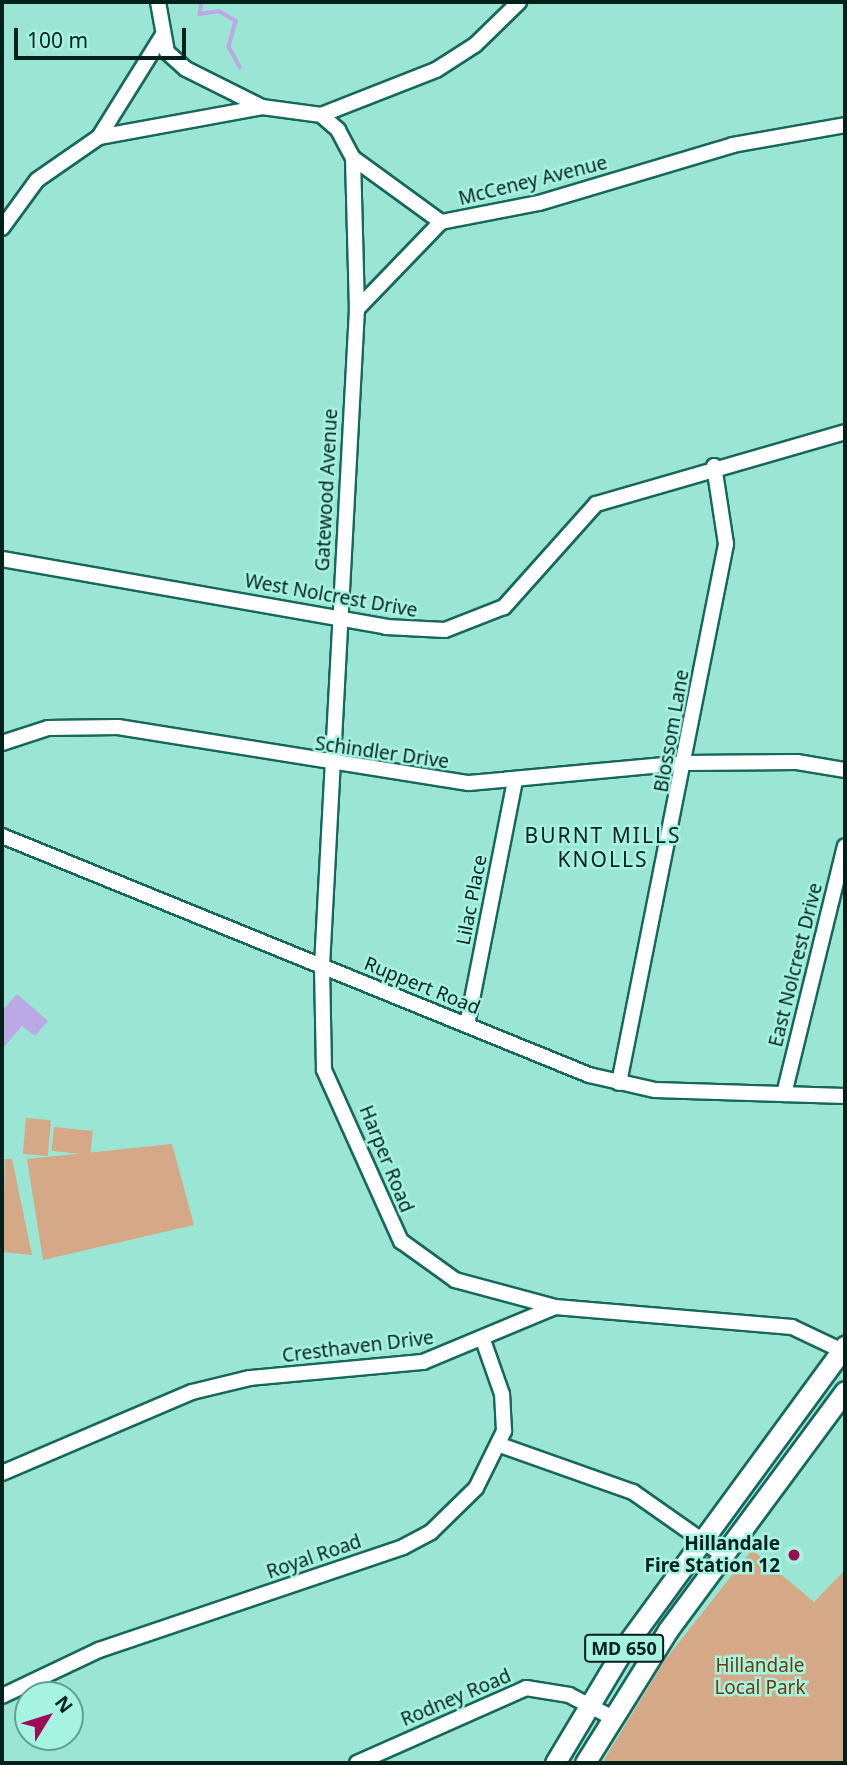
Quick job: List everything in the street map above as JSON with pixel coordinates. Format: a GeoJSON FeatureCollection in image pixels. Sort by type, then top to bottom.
{"type":"FeatureCollection","features":[{"type":"Feature","properties":{"kind":"main road","name":"MD 650"},"geometry":{"type":"LineString","coordinates":[[555,1763],[588,1704],[844,1349]]}},
{"type":"Feature","properties":{"kind":"main road","name":"MD 650"},"geometry":{"type":"LineString","coordinates":[[585,1763],[611,1717],[845,1391]]}},
{"type":"Feature","properties":{"kind":"street"},"geometry":{"type":"LineString","coordinates":[[158,2],[162,36],[186,69],[262,107]]}},
{"type":"Feature","properties":{"kind":"street"},"geometry":{"type":"LineString","coordinates":[[99,137],[262,107],[321,115],[436,70],[483,39],[519,2]]}},
{"type":"Feature","properties":{"kind":"street"},"geometry":{"type":"LineString","coordinates":[[2,228],[37,180],[99,137],[162,36]]}},
{"type":"Feature","properties":{"kind":"street","name":"McCeney Avenue"},"geometry":{"type":"LineString","coordinates":[[321,115],[338,130],[353,158],[441,222],[539,204],[733,145],[845,125]]}},
{"type":"Feature","properties":{"kind":"street","name":"Gatewood Avenue"},"geometry":{"type":"LineString","coordinates":[[322,966],[357,309],[353,158]]}},
{"type":"Feature","properties":{"kind":"street"},"geometry":{"type":"LineString","coordinates":[[357,309],[441,222]]}},
{"type":"Feature","properties":{"kind":"street","name":"West Nolcrest Drive"},"geometry":{"type":"LineString","coordinates":[[2,559],[428,632],[477,621],[528,587],[573,523],[596,504],[714,466],[845,432]]}},
{"type":"Feature","properties":{"kind":"street","name":"Blossom Lane"},"geometry":{"type":"LineString","coordinates":[[619,1083],[687,763],[726,544],[714,466]]}},
{"type":"Feature","properties":{"kind":"street","name":"Schindler Drive"},"geometry":{"type":"LineString","coordinates":[[2,743],[48,727],[118,727],[429,782],[515,781],[687,763],[797,762],[845,770]]}},
{"type":"Feature","properties":{"kind":"street","name":"Lilac Place"},"geometry":{"type":"LineString","coordinates":[[467,1025],[515,781]]}},
{"type":"Feature","properties":{"kind":"street","name":"Ruppert Road"},"geometry":{"type":"LineString","coordinates":[[2,836],[467,1025],[619,1083],[845,1096]]}},
{"type":"Feature","properties":{"kind":"street","name":"East Nolcrest Drive"},"geometry":{"type":"LineString","coordinates":[[784,1094],[845,846]]}},
{"type":"Feature","properties":{"kind":"street","name":"Harper Road"},"geometry":{"type":"LineString","coordinates":[[322,966],[324,1070],[401,1241],[455,1280],[555,1307]]}},
{"type":"Feature","properties":{"kind":"street","name":"Cresthaven Drive"},"geometry":{"type":"LineString","coordinates":[[2,1473],[192,1392],[250,1378],[423,1363],[483,1340],[555,1307],[792,1327],[844,1349]]}},
{"type":"Feature","properties":{"kind":"street"},"geometry":{"type":"LineString","coordinates":[[483,1340],[502,1394],[500,1444],[633,1492],[705,1540],[724,1556]]}},
{"type":"Feature","properties":{"kind":"street","name":"Royal Road"},"geometry":{"type":"LineString","coordinates":[[2,1696],[99,1650],[404,1547],[462,1504],[500,1444]]}},
{"type":"Feature","properties":{"kind":"street","name":"Rodney Road"},"geometry":{"type":"LineString","coordinates":[[357,1763],[526,1688],[588,1704],[611,1717]]}},
{"type":"Feature","properties":{"kind":"green space"},"geometry":{"type":"Polygon","coordinates":[[[26,1118],[51,1120],[48,1156],[23,1154],[26,1118]]]}},
{"type":"Feature","properties":{"kind":"green space"},"geometry":{"type":"Polygon","coordinates":[[[54,1127],[93,1131],[90,1155],[51,1151],[54,1127]]]}},
{"type":"Feature","properties":{"kind":"green space"},"geometry":{"type":"Polygon","coordinates":[[[172,1144],[194,1225],[43,1260],[27,1159],[172,1144]]]}},
{"type":"Feature","properties":{"kind":"green space"},"geometry":{"type":"Polygon","coordinates":[[[5,1159],[12,1159],[32,1255],[2,1252],[5,1159]]]}},
{"type":"Feature","properties":{"kind":"green space","name":"Hillandale Local Park"},"geometry":{"type":"Polygon","coordinates":[[[752,1550],[814,1602],[845,1570],[845,1763],[602,1763],[665,1660],[752,1550]]]}},
{"type":"Feature","properties":{"kind":"shaded area"},"geometry":{"type":"Polygon","coordinates":[[[17,994],[48,1021],[35,1036],[22,1026],[2,1049],[2,1011],[17,994]]]}},
{"type":"Feature","properties":{"kind":"waterway"},"geometry":{"type":"LineString","coordinates":[[202,2],[200,14],[219,11],[236,21],[229,47],[240,67]]}},
{"type":"Feature","properties":{"kind":"place","name":"Hillandale Fire Station 12"},"geometry":{"type":"Point","coordinates":[794,1555]}},
{"type":"Feature","properties":{"kind":"district","name":"BURNT MILLS KNOLLS"},"geometry":{"type":"Point","coordinates":[603,847]}}]}
